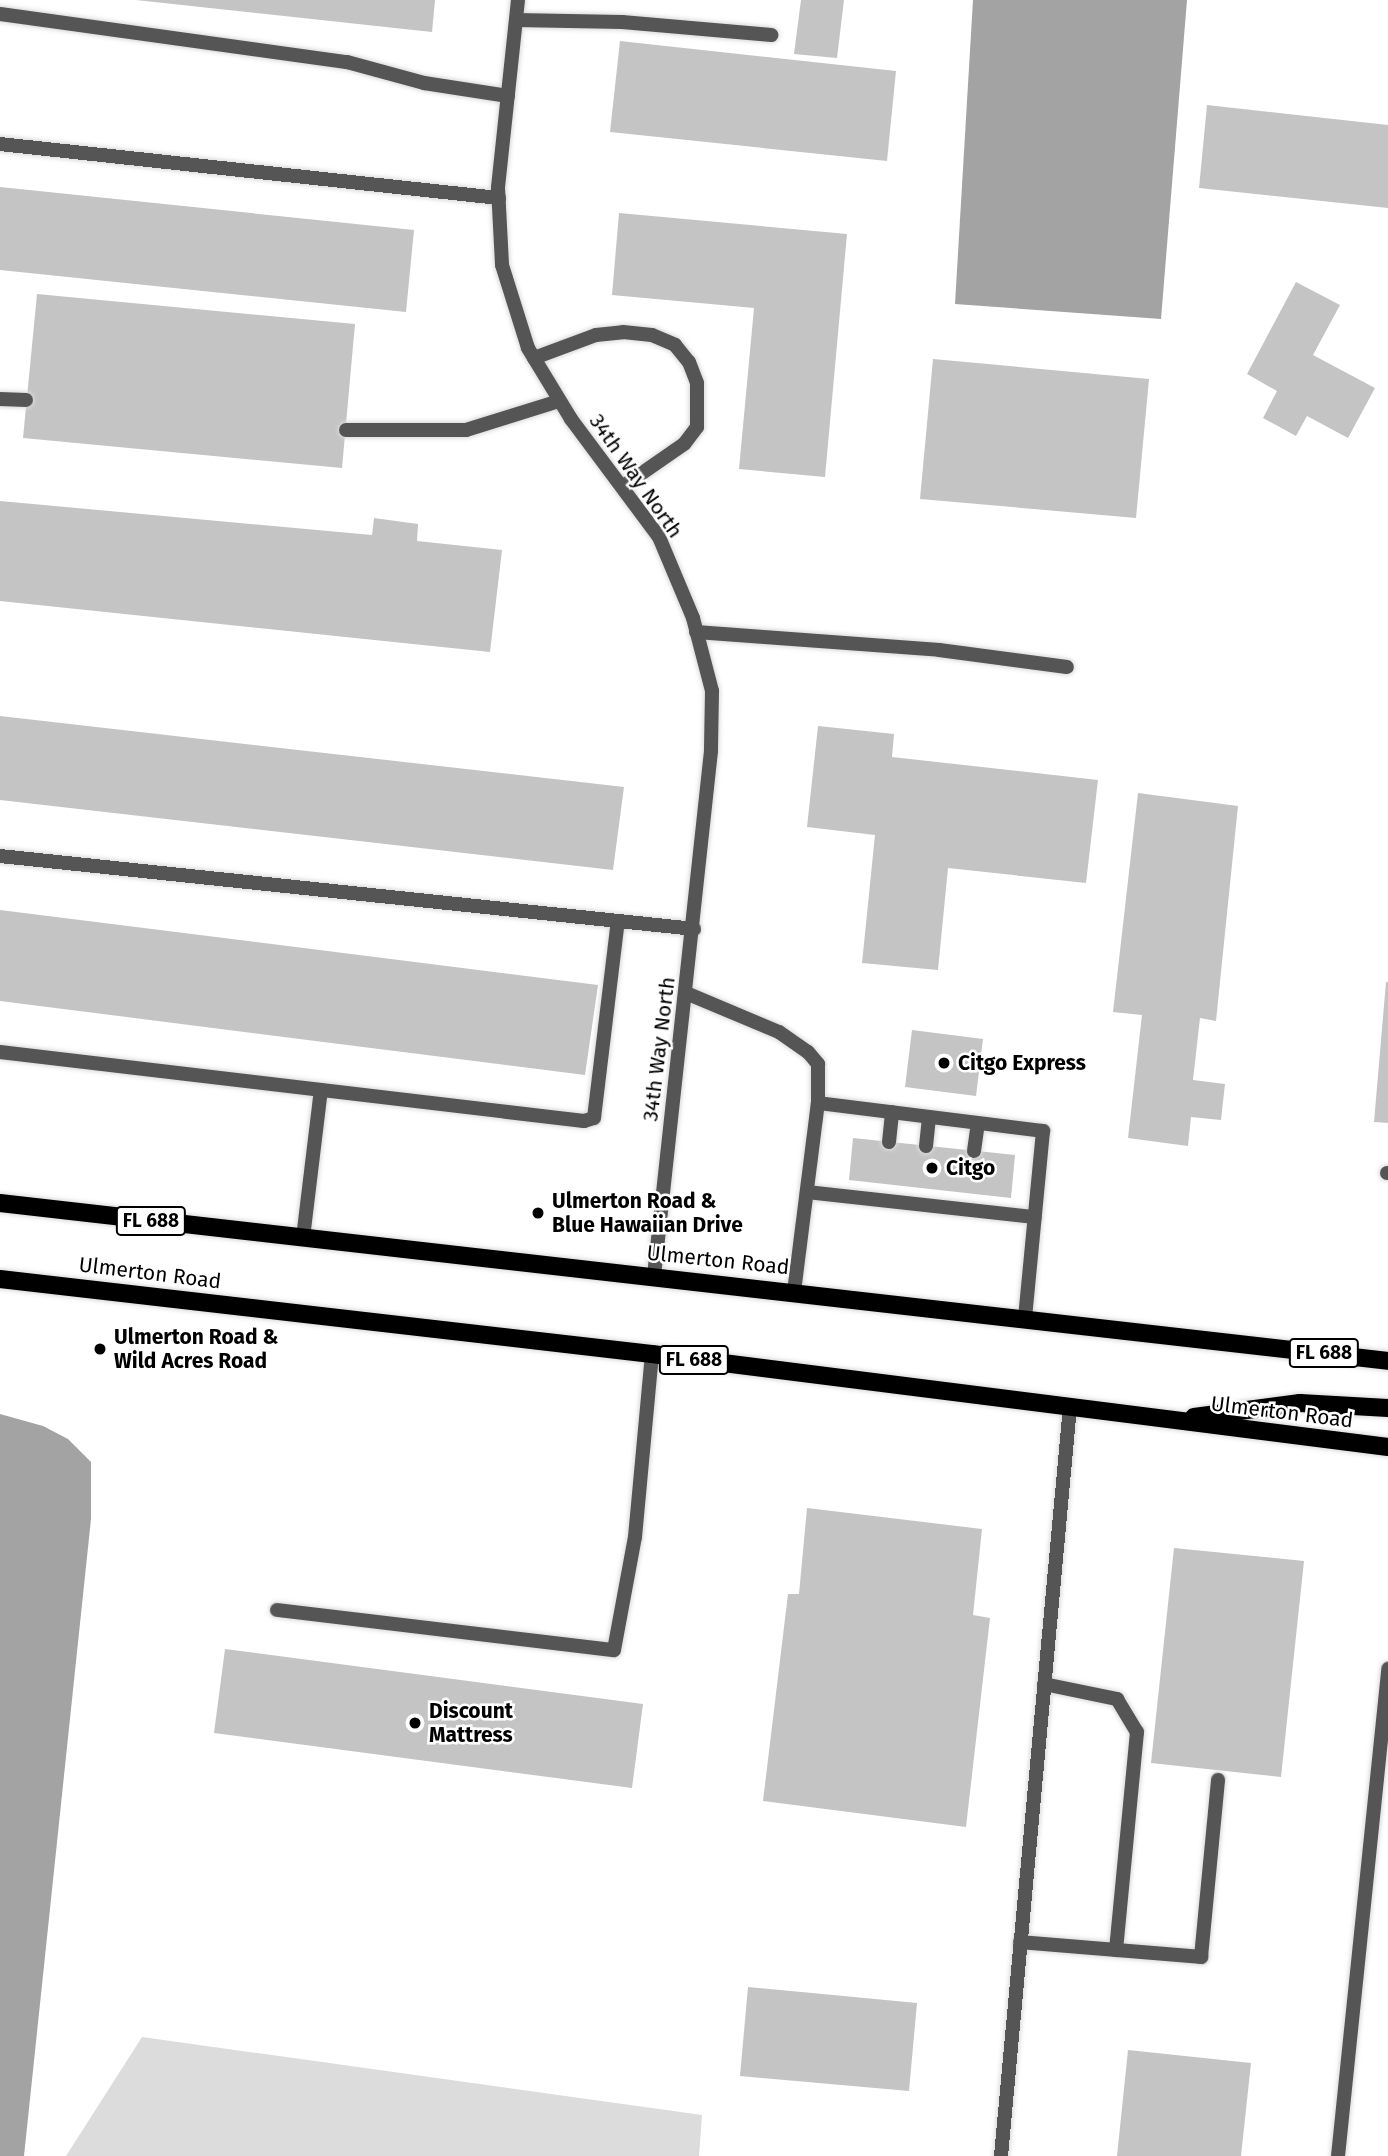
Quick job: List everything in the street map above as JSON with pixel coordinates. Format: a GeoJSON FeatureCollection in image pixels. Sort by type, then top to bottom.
{"type":"FeatureCollection","features":[{"type":"Feature","properties":{"kind":"main road","name":"Ulmerton Road"},"geometry":{"type":"LineString","coordinates":[[0,1203],[1388,1361]]}},
{"type":"Feature","properties":{"kind":"main road","name":"Ulmerton Road"},"geometry":{"type":"LineString","coordinates":[[0,1279],[652,1354],[1388,1447]]}},
{"type":"Feature","properties":{"kind":"main road","name":"Ulmerton Road"},"geometry":{"type":"LineString","coordinates":[[1170,1420],[1300,1403],[1388,1408]]}},
{"type":"Feature","properties":{"kind":"street","name":"34th Way North"},"geometry":{"type":"LineString","coordinates":[[518,0],[499,198],[502,265],[534,358],[559,401],[659,537],[696,632],[712,691],[711,751],[694,929],[654,1276]]}},
{"type":"Feature","properties":{"kind":"street"},"geometry":{"type":"LineString","coordinates":[[0,14],[346,62],[424,83],[508,96]]}},
{"type":"Feature","properties":{"kind":"street"},"geometry":{"type":"LineString","coordinates":[[516,20],[622,22],[771,36]]}},
{"type":"Feature","properties":{"kind":"street"},"geometry":{"type":"LineString","coordinates":[[0,144],[499,198]]}},
{"type":"Feature","properties":{"kind":"street"},"geometry":{"type":"LineString","coordinates":[[534,358],[596,335],[623,332],[652,335],[675,345],[689,362],[699,394],[697,427],[684,444],[622,486]]}},
{"type":"Feature","properties":{"kind":"street"},"geometry":{"type":"LineString","coordinates":[[0,399],[26,400]]}},
{"type":"Feature","properties":{"kind":"street"},"geometry":{"type":"LineString","coordinates":[[346,430],[466,429],[559,401]]}},
{"type":"Feature","properties":{"kind":"street"},"geometry":{"type":"LineString","coordinates":[[696,632],[939,650],[1068,667]]}},
{"type":"Feature","properties":{"kind":"street"},"geometry":{"type":"LineString","coordinates":[[0,856],[694,929]]}},
{"type":"Feature","properties":{"kind":"street"},"geometry":{"type":"LineString","coordinates":[[0,1052],[584,1121],[594,1118],[618,921]]}},
{"type":"Feature","properties":{"kind":"street"},"geometry":{"type":"LineString","coordinates":[[686,993],[779,1032],[808,1052],[818,1064],[818,1103],[794,1292]]}},
{"type":"Feature","properties":{"kind":"street"},"geometry":{"type":"LineString","coordinates":[[303,1238],[321,1090]]}},
{"type":"Feature","properties":{"kind":"street"},"geometry":{"type":"LineString","coordinates":[[818,1103],[1043,1131],[1025,1318]]}},
{"type":"Feature","properties":{"kind":"street"},"geometry":{"type":"LineString","coordinates":[[889,1142],[892,1112]]}},
{"type":"Feature","properties":{"kind":"street"},"geometry":{"type":"LineString","coordinates":[[926,1146],[929,1117]]}},
{"type":"Feature","properties":{"kind":"street"},"geometry":{"type":"LineString","coordinates":[[974,1151],[978,1123]]}},
{"type":"Feature","properties":{"kind":"street"},"geometry":{"type":"LineString","coordinates":[[883,1200],[885,1184]]}},
{"type":"Feature","properties":{"kind":"street"},"geometry":{"type":"LineString","coordinates":[[920,1204],[921,1188]]}},
{"type":"Feature","properties":{"kind":"street"},"geometry":{"type":"LineString","coordinates":[[807,1192],[1035,1217]]}},
{"type":"Feature","properties":{"kind":"street"},"geometry":{"type":"LineString","coordinates":[[969,1210],[971,1194]]}},
{"type":"Feature","properties":{"kind":"street"},"geometry":{"type":"LineString","coordinates":[[277,1610],[614,1650],[635,1536],[652,1354]]}},
{"type":"Feature","properties":{"kind":"street"},"geometry":{"type":"LineString","coordinates":[[1001,2156],[1070,1407]]}},
{"type":"Feature","properties":{"kind":"street"},"geometry":{"type":"LineString","coordinates":[[1338,2156],[1388,1669]]}},
{"type":"Feature","properties":{"kind":"street"},"geometry":{"type":"LineString","coordinates":[[1044,1684],[1117,1699],[1137,1732],[1116,1950]]}},
{"type":"Feature","properties":{"kind":"street"},"geometry":{"type":"LineString","coordinates":[[1020,1942],[1201,1957],[1218,1780]]}},
{"type":"Feature","properties":{"kind":"shaded area"},"geometry":{"type":"Polygon","coordinates":[[[973,0],[1187,0],[1161,319],[955,304],[973,0]]]}},
{"type":"Feature","properties":{"kind":"shaded area"},"geometry":{"type":"Polygon","coordinates":[[[0,1414],[43,1426],[68,1439],[91,1462],[91,1519],[24,2156],[0,2156],[0,1414]]]}},
{"type":"Feature","properties":{"kind":"shaded area"},"geometry":{"type":"Polygon","coordinates":[[[142,2037],[702,2115],[699,2156],[66,2156],[142,2037]]]}},
{"type":"Feature","properties":{"kind":"building"},"geometry":{"type":"Polygon","coordinates":[[[136,0],[435,0],[432,32],[136,0]]]}},
{"type":"Feature","properties":{"kind":"building"},"geometry":{"type":"Polygon","coordinates":[[[801,0],[844,0],[837,58],[794,54],[801,0]]]}},
{"type":"Feature","properties":{"kind":"building"},"geometry":{"type":"Polygon","coordinates":[[[620,41],[896,71],[887,161],[610,132],[620,41]]]}},
{"type":"Feature","properties":{"kind":"building"},"geometry":{"type":"Polygon","coordinates":[[[1207,105],[1388,125],[1388,208],[1199,188],[1207,105]]]}},
{"type":"Feature","properties":{"kind":"building"},"geometry":{"type":"Polygon","coordinates":[[[0,187],[414,230],[406,312],[0,270],[0,187]]]}},
{"type":"Feature","properties":{"kind":"building"},"geometry":{"type":"Polygon","coordinates":[[[619,213],[847,234],[825,477],[739,469],[754,308],[612,295],[619,213]]]}},
{"type":"Feature","properties":{"kind":"building"},"geometry":{"type":"Polygon","coordinates":[[[1296,282],[1340,305],[1313,355],[1375,388],[1348,438],[1307,416],[1296,436],[1263,418],[1277,391],[1247,374],[1296,282]]]}},
{"type":"Feature","properties":{"kind":"building"},"geometry":{"type":"Polygon","coordinates":[[[37,294],[355,324],[342,468],[23,438],[37,294]]]}},
{"type":"Feature","properties":{"kind":"building"},"geometry":{"type":"Polygon","coordinates":[[[933,359],[1149,379],[1136,518],[920,499],[933,359]]]}},
{"type":"Feature","properties":{"kind":"building"},"geometry":{"type":"Polygon","coordinates":[[[0,501],[372,535],[374,518],[418,524],[417,541],[502,550],[490,652],[0,601],[0,501]]]}},
{"type":"Feature","properties":{"kind":"building"},"geometry":{"type":"Polygon","coordinates":[[[0,716],[624,787],[613,870],[0,800],[0,716]]]}},
{"type":"Feature","properties":{"kind":"building"},"geometry":{"type":"Polygon","coordinates":[[[818,726],[894,734],[892,757],[1098,780],[1086,883],[948,868],[938,970],[862,963],[875,835],[807,827],[818,726]]]}},
{"type":"Feature","properties":{"kind":"building"},"geometry":{"type":"Polygon","coordinates":[[[1138,793],[1238,806],[1216,1021],[1200,1018],[1193,1080],[1225,1084],[1221,1120],[1191,1117],[1188,1146],[1128,1138],[1142,1015],[1113,1012],[1138,793]]]}},
{"type":"Feature","properties":{"kind":"building"},"geometry":{"type":"Polygon","coordinates":[[[0,910],[598,985],[585,1075],[0,1001],[0,910]]]}},
{"type":"Feature","properties":{"kind":"building"},"geometry":{"type":"Polygon","coordinates":[[[1388,982],[1388,1123],[1374,1122],[1388,982]]]}},
{"type":"Feature","properties":{"kind":"building","name":"Citgo Express"},"geometry":{"type":"Polygon","coordinates":[[[912,1030],[983,1039],[976,1096],[905,1087],[912,1030]]]}},
{"type":"Feature","properties":{"kind":"building","name":"Citgo"},"geometry":{"type":"Polygon","coordinates":[[[853,1138],[1015,1155],[1011,1198],[849,1180],[853,1138]]]}},
{"type":"Feature","properties":{"kind":"building"},"geometry":{"type":"Polygon","coordinates":[[[807,1508],[982,1529],[973,1615],[990,1618],[966,1827],[763,1801],[788,1594],[799,1594],[807,1508]]]}},
{"type":"Feature","properties":{"kind":"building"},"geometry":{"type":"Polygon","coordinates":[[[1174,1548],[1304,1561],[1281,1777],[1151,1763],[1174,1548]]]}},
{"type":"Feature","properties":{"kind":"building"},"geometry":{"type":"Polygon","coordinates":[[[225,1649],[643,1704],[632,1788],[214,1733],[225,1649]]]}},
{"type":"Feature","properties":{"kind":"building"},"geometry":{"type":"Polygon","coordinates":[[[748,1987],[917,2003],[909,2091],[740,2076],[748,1987]]]}},
{"type":"Feature","properties":{"kind":"building"},"geometry":{"type":"Polygon","coordinates":[[[1128,2050],[1251,2063],[1241,2156],[1117,2156],[1128,2050]]]}},
{"type":"Feature","properties":{"kind":"place","name":"Citgo Express"},"geometry":{"type":"Point","coordinates":[944,1063]}},
{"type":"Feature","properties":{"kind":"place","name":"Citgo"},"geometry":{"type":"Point","coordinates":[932,1168]}},
{"type":"Feature","properties":{"kind":"place","name":"Ulmerton Road & Blue Hawaiian Drive"},"geometry":{"type":"Point","coordinates":[538,1213]}},
{"type":"Feature","properties":{"kind":"place","name":"Ulmerton Road & Wild Acres Road"},"geometry":{"type":"Point","coordinates":[100,1349]}},
{"type":"Feature","properties":{"kind":"place","name":"Discount Mattress"},"geometry":{"type":"Point","coordinates":[415,1723]}}]}
